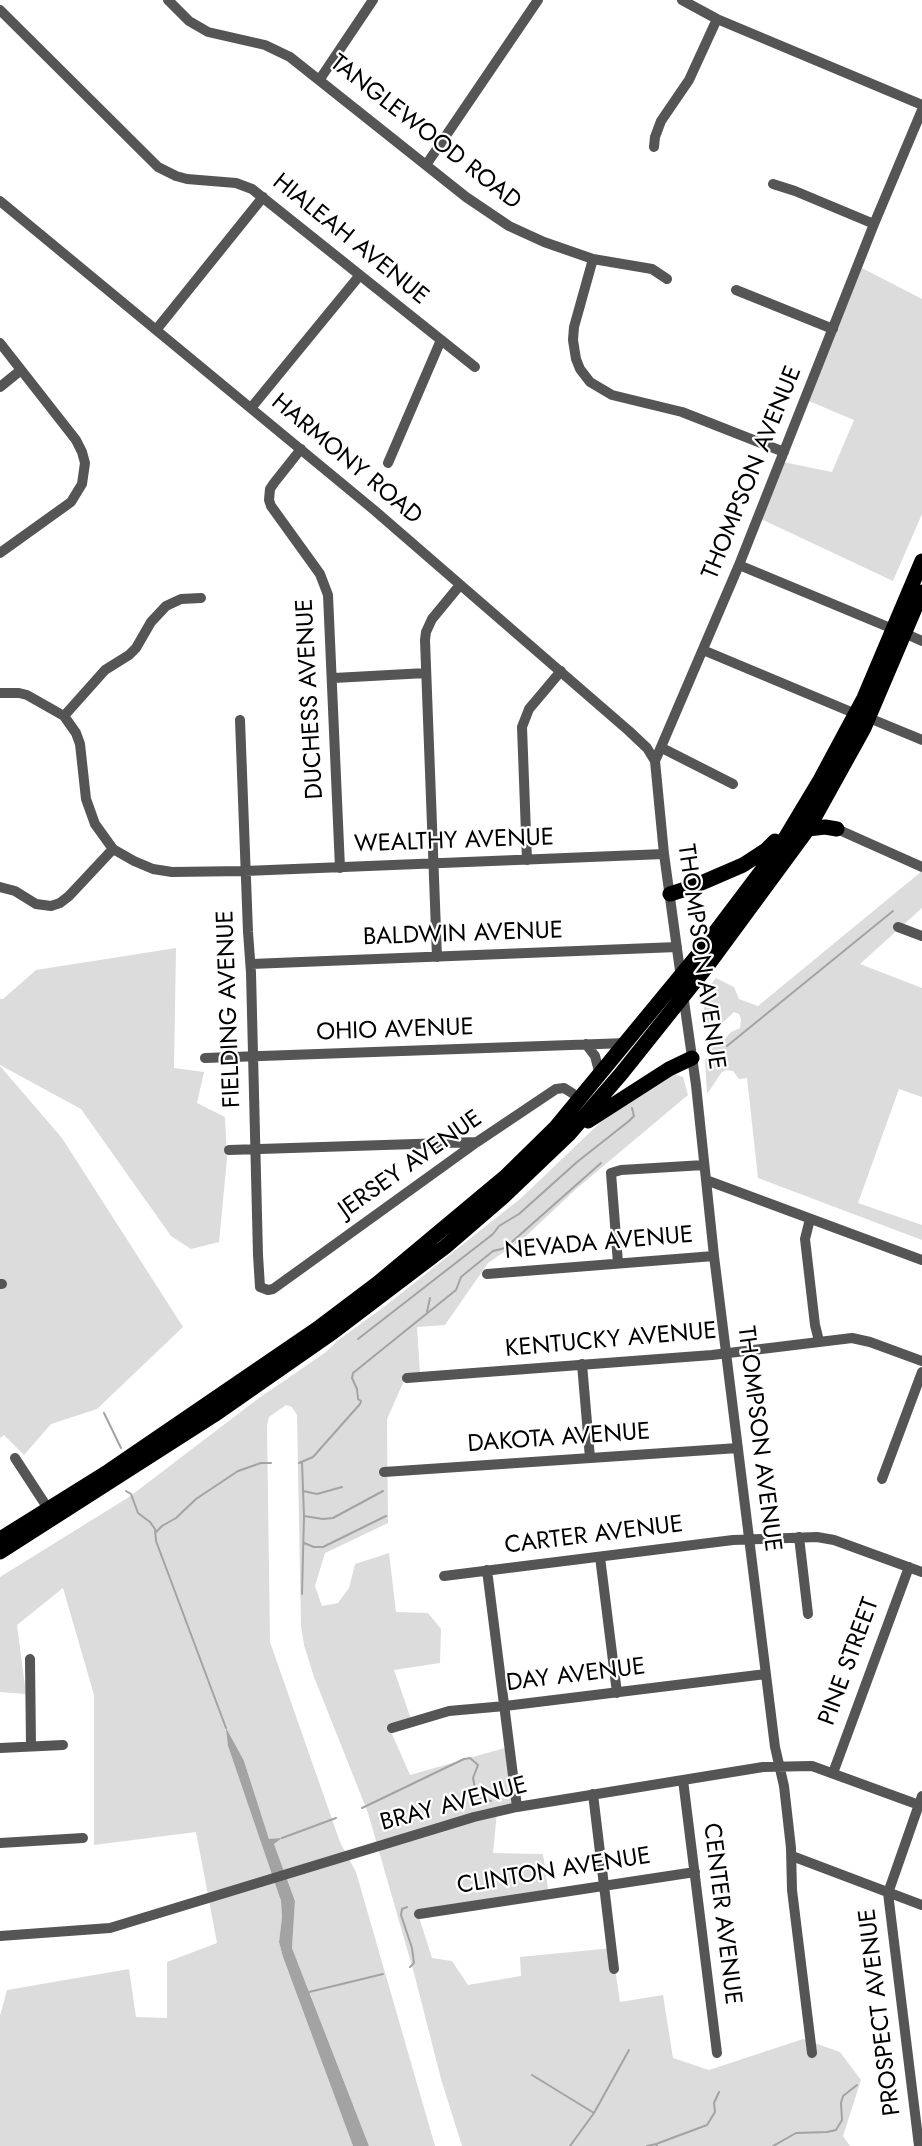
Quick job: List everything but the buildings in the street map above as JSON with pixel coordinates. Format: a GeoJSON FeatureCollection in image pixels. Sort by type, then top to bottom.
{"type":"FeatureCollection","features":[{"type":"Feature","properties":{"kind":"highway"},"geometry":{"type":"LineString","coordinates":[[0,1539],[49,1510],[317,1329],[378,1283],[505,1177],[556,1127],[627,1043],[781,846],[823,804],[899,631],[922,561]]}},
{"type":"Feature","properties":{"kind":"highway"},"geometry":{"type":"LineString","coordinates":[[899,631],[922,592]]}},
{"type":"Feature","properties":{"kind":"highway"},"geometry":{"type":"LineString","coordinates":[[0,1552],[214,1415],[333,1332],[445,1247],[503,1197],[569,1134],[621,1074],[744,918],[803,823],[863,716]]}},
{"type":"Feature","properties":{"kind":"highway"},"geometry":{"type":"LineString","coordinates":[[823,804],[826,815],[837,829]]}},
{"type":"Feature","properties":{"kind":"highway"},"geometry":{"type":"LineString","coordinates":[[670,894],[743,865],[803,823],[837,829]]}},
{"type":"Feature","properties":{"kind":"highway"},"geometry":{"type":"LineString","coordinates":[[569,1134],[613,1103],[669,1069],[692,1058]]}},
{"type":"Feature","properties":{"kind":"street","name":"TANGLEWOOD ROAD"},"geometry":{"type":"LineString","coordinates":[[168,0],[199,28],[216,35],[276,49],[290,57],[472,202],[509,226],[592,260],[652,269],[667,279]]}},
{"type":"Feature","properties":{"kind":"street"},"geometry":{"type":"LineString","coordinates":[[320,79],[373,0]]}},
{"type":"Feature","properties":{"kind":"street"},"geometry":{"type":"LineString","coordinates":[[426,165],[538,0]]}},
{"type":"Feature","properties":{"kind":"street"},"geometry":{"type":"LineString","coordinates":[[682,0],[717,19],[922,105]]}},
{"type":"Feature","properties":{"kind":"street","name":"HIALEAH AVENUE"},"geometry":{"type":"LineString","coordinates":[[0,10],[158,167],[188,179],[240,184],[263,197],[475,367]]}},
{"type":"Feature","properties":{"kind":"street"},"geometry":{"type":"LineString","coordinates":[[654,147],[661,121],[689,80],[717,19]]}},
{"type":"Feature","properties":{"kind":"street","name":"THOMPSON AVENUE"},"geometry":{"type":"LineString","coordinates":[[812,2053],[792,1890],[792,1856],[784,1786],[775,1747],[714,1256],[692,1058],[664,854],[655,761],[739,565],[874,224],[922,110]]}},
{"type":"Feature","properties":{"kind":"street"},"geometry":{"type":"LineString","coordinates":[[773,184],[874,224]]}},
{"type":"Feature","properties":{"kind":"street"},"geometry":{"type":"LineString","coordinates":[[156,330],[263,197]]}},
{"type":"Feature","properties":{"kind":"street","name":"HARMONY ROAD"},"geometry":{"type":"LineString","coordinates":[[0,201],[301,449],[561,671],[639,740],[655,761]]}},
{"type":"Feature","properties":{"kind":"street"},"geometry":{"type":"LineString","coordinates":[[592,260],[574,327],[573,340],[580,369],[590,382],[612,395],[682,412],[784,452]]}},
{"type":"Feature","properties":{"kind":"street"},"geometry":{"type":"LineString","coordinates":[[251,408],[360,275]]}},
{"type":"Feature","properties":{"kind":"street"},"geometry":{"type":"LineString","coordinates":[[736,290],[833,329]]}},
{"type":"Feature","properties":{"kind":"street"},"geometry":{"type":"LineString","coordinates":[[388,463],[441,340]]}},
{"type":"Feature","properties":{"kind":"street"},"geometry":{"type":"LineString","coordinates":[[0,343],[76,440],[84,457],[85,474],[80,489],[71,502],[0,553]]}},
{"type":"Feature","properties":{"kind":"street"},"geometry":{"type":"LineString","coordinates":[[0,387],[21,370]]}},
{"type":"Feature","properties":{"kind":"street","name":"DUCHESS AVENUE"},"geometry":{"type":"LineString","coordinates":[[301,449],[270,489],[269,500],[320,574],[330,602],[340,868]]}},
{"type":"Feature","properties":{"kind":"street"},"geometry":{"type":"LineString","coordinates":[[739,565],[922,641]]}},
{"type":"Feature","properties":{"kind":"street"},"geometry":{"type":"LineString","coordinates":[[437,957],[425,640],[429,625],[460,585]]}},
{"type":"Feature","properties":{"kind":"street"},"geometry":{"type":"LineString","coordinates":[[64,716],[105,670],[136,648],[151,622],[166,606],[181,598],[201,598]]}},
{"type":"Feature","properties":{"kind":"street"},"geometry":{"type":"LineString","coordinates":[[703,650],[922,740]]}},
{"type":"Feature","properties":{"kind":"street"},"geometry":{"type":"LineString","coordinates":[[527,860],[522,727],[529,709],[561,671]]}},
{"type":"Feature","properties":{"kind":"street"},"geometry":{"type":"LineString","coordinates":[[334,678],[426,673]]}},
{"type":"Feature","properties":{"kind":"street"},"geometry":{"type":"LineString","coordinates":[[0,693],[27,695],[64,716],[80,744],[83,786],[90,812],[113,849],[60,903],[51,906],[36,904],[15,891],[0,887]]}},
{"type":"Feature","properties":{"kind":"street","name":"FIELDING AVENUE"},"geometry":{"type":"LineString","coordinates":[[240,720],[245,871],[251,964],[259,1280],[260,1287],[268,1290]]}},
{"type":"Feature","properties":{"kind":"street"},"geometry":{"type":"LineString","coordinates":[[662,748],[733,784]]}},
{"type":"Feature","properties":{"kind":"street"},"geometry":{"type":"LineString","coordinates":[[837,829],[919,862]]}},
{"type":"Feature","properties":{"kind":"street","name":"WEALTHY AVENUE"},"geometry":{"type":"LineString","coordinates":[[113,849],[143,866],[165,872],[340,868],[664,854]]}},
{"type":"Feature","properties":{"kind":"street"},"geometry":{"type":"LineString","coordinates":[[898,927],[922,936]]}},
{"type":"Feature","properties":{"kind":"street","name":"BALDWIN AVENUE"},"geometry":{"type":"LineString","coordinates":[[251,964],[677,947]]}},
{"type":"Feature","properties":{"kind":"street","name":"OHIO AVENUE"},"geometry":{"type":"LineString","coordinates":[[205,1058],[627,1043]]}},
{"type":"Feature","properties":{"kind":"street"},"geometry":{"type":"LineString","coordinates":[[586,1044],[595,1056],[600,1075]]}},
{"type":"Feature","properties":{"kind":"street","name":"JERSEY AVENUE"},"geometry":{"type":"LineString","coordinates":[[268,1290],[273,1289],[477,1142],[556,1089],[564,1088],[580,1098]]}},
{"type":"Feature","properties":{"kind":"street"},"geometry":{"type":"LineString","coordinates":[[229,1150],[477,1142]]}},
{"type":"Feature","properties":{"kind":"street"},"geometry":{"type":"LineString","coordinates":[[618,1263],[611,1173],[621,1170],[704,1165]]}},
{"type":"Feature","properties":{"kind":"street"},"geometry":{"type":"LineString","coordinates":[[706,1180],[922,1260]]}},
{"type":"Feature","properties":{"kind":"street"},"geometry":{"type":"LineString","coordinates":[[810,1219],[805,1239],[819,1341]]}},
{"type":"Feature","properties":{"kind":"street","name":"NEVADA AVENUE"},"geometry":{"type":"LineString","coordinates":[[487,1274],[714,1256]]}},
{"type":"Feature","properties":{"kind":"street","name":"KENTUCKY AVENUE"},"geometry":{"type":"LineString","coordinates":[[407,1378],[726,1353],[819,1341],[860,1339],[922,1361]]}},
{"type":"Feature","properties":{"kind":"street"},"geometry":{"type":"LineString","coordinates":[[582,1364],[590,1458]]}},
{"type":"Feature","properties":{"kind":"street"},"geometry":{"type":"LineString","coordinates":[[882,1479],[922,1372]]}},
{"type":"Feature","properties":{"kind":"street","name":"DAKOTA AVENUE"},"geometry":{"type":"LineString","coordinates":[[384,1472],[738,1448]]}},
{"type":"Feature","properties":{"kind":"street"},"geometry":{"type":"LineString","coordinates":[[15,1458],[49,1510]]}},
{"type":"Feature","properties":{"kind":"street"},"geometry":{"type":"LineString","coordinates":[[799,1537],[808,1614]]}},
{"type":"Feature","properties":{"kind":"street","name":"CARTER AVENUE"},"geometry":{"type":"LineString","coordinates":[[444,1576],[749,1540],[799,1537],[834,1540],[922,1572]]}},
{"type":"Feature","properties":{"kind":"street"},"geometry":{"type":"LineString","coordinates":[[600,1557],[616,1693]]}},
{"type":"Feature","properties":{"kind":"street","name":"PINE STREET"},"geometry":{"type":"LineString","coordinates":[[833,1773],[909,1567]]}},
{"type":"Feature","properties":{"kind":"street"},"geometry":{"type":"LineString","coordinates":[[487,1570],[517,1807]]}},
{"type":"Feature","properties":{"kind":"street"},"geometry":{"type":"LineString","coordinates":[[30,1659],[31,1746]]}},
{"type":"Feature","properties":{"kind":"street","name":"DAY AVENUE"},"geometry":{"type":"LineString","coordinates":[[392,1728],[440,1712],[766,1674]]}},
{"type":"Feature","properties":{"kind":"street"},"geometry":{"type":"LineString","coordinates":[[0,1749],[63,1745]]}},
{"type":"Feature","properties":{"kind":"street","name":"BRAY AVENUE"},"geometry":{"type":"LineString","coordinates":[[0,1936],[110,1928],[474,1817],[517,1807],[779,1766],[803,1765],[921,1802]]}},
{"type":"Feature","properties":{"kind":"street","name":"CENTER AVENUE"},"geometry":{"type":"LineString","coordinates":[[683,1780],[717,2053]]}},
{"type":"Feature","properties":{"kind":"street"},"geometry":{"type":"LineString","coordinates":[[593,1794],[614,1969]]}},
{"type":"Feature","properties":{"kind":"street","name":"PROSPECT AVENUE"},"geometry":{"type":"LineString","coordinates":[[919,2146],[888,1893],[921,1802]]}},
{"type":"Feature","properties":{"kind":"street"},"geometry":{"type":"LineString","coordinates":[[0,1843],[83,1838]]}},
{"type":"Feature","properties":{"kind":"street"},"geometry":{"type":"LineString","coordinates":[[792,1856],[922,1905]]}},
{"type":"Feature","properties":{"kind":"street","name":"CLINTON AVENUE"},"geometry":{"type":"LineString","coordinates":[[419,1914],[695,1872]]}},
{"type":"Feature","properties":{"kind":"shaded area"},"geometry":{"type":"Polygon","coordinates":[[[858,266],[922,299],[922,514],[893,581],[761,519],[783,462],[832,472],[854,420],[804,399],[858,266]]]}},
{"type":"Feature","properties":{"kind":"shaded area"},"geometry":{"type":"Polygon","coordinates":[[[922,871],[922,908],[860,964],[922,988],[922,1097],[899,1089],[858,1203],[922,1225],[922,1240],[758,1178],[747,1078],[739,1079],[733,1071],[722,1072],[707,1094],[705,1059],[710,1056],[714,1043],[723,1041],[731,1032],[740,1028],[741,1019],[739,1014],[734,1012],[713,1031],[709,1030],[704,1022],[703,1014],[708,988],[716,978],[734,987],[739,999],[758,1006],[922,871]]]}},
{"type":"Feature","properties":{"kind":"shaded area"},"geometry":{"type":"Polygon","coordinates":[[[176,948],[174,1068],[204,1072],[197,1103],[225,1117],[227,1159],[219,1242],[191,1249],[171,1236],[81,1109],[0,1065],[0,999],[3,999],[36,970],[176,948]]]}},
{"type":"Feature","properties":{"kind":"shaded area"},"geometry":{"type":"Polygon","coordinates":[[[0,1066],[62,1138],[183,1327],[97,1409],[51,1424],[24,1455],[4,1435],[0,1438],[0,1066]]]}},
{"type":"Feature","properties":{"kind":"shaded area"},"geometry":{"type":"Polygon","coordinates":[[[673,1074],[683,1077],[688,1095],[576,1189],[524,1238],[488,1263],[445,1325],[417,1327],[420,1373],[407,1374],[387,1419],[388,1523],[325,1553],[315,1586],[322,1606],[338,1603],[349,1588],[355,1564],[389,1553],[396,1612],[428,1613],[441,1629],[440,1663],[394,1670],[411,1719],[389,1727],[410,1775],[508,1747],[518,1809],[497,1812],[493,1853],[543,1854],[549,1896],[419,1917],[432,1958],[452,1961],[468,1985],[521,1976],[520,1957],[612,1948],[620,2002],[663,1995],[673,2058],[709,2070],[803,2039],[840,2052],[861,2080],[843,2136],[850,2146],[462,2146],[441,2079],[414,1973],[368,1813],[314,1677],[304,1645],[301,1626],[297,1415],[292,1407],[286,1405],[269,1417],[267,1425],[270,1642],[340,1842],[356,1872],[435,2146],[369,2146],[292,1948],[295,1901],[274,1844],[280,1839],[269,1839],[244,1761],[228,1746],[281,1901],[279,1942],[283,1957],[353,2146],[0,2146],[0,2016],[7,1990],[129,1969],[136,2017],[167,2018],[167,1962],[217,1943],[196,1832],[94,1845],[94,1695],[63,1588],[17,1625],[26,1694],[0,1692],[0,1577],[129,1497],[259,1398],[326,1352],[337,1341],[384,1307],[520,1199],[605,1118],[673,1074]]]}},
{"type":"Feature","properties":{"kind":"shaded area"},"geometry":{"type":"Polygon","coordinates":[[[226,1728],[244,1761],[269,1839],[282,1838],[274,1844],[295,1901],[292,1948],[369,2146],[353,2146],[283,1957],[279,1942],[281,1901],[228,1746],[226,1728]]]}},
{"type":"Feature","properties":{"kind":"waterway"},"geometry":{"type":"LineString","coordinates":[[727,1046],[893,911]]}},
{"type":"Feature","properties":{"kind":"waterway"},"geometry":{"type":"LineString","coordinates":[[358,1339],[493,1234],[499,1226],[519,1214],[577,1162],[629,1121],[634,1116],[632,1108]]}},
{"type":"Feature","properties":{"kind":"waterway"},"geometry":{"type":"LineString","coordinates":[[299,1463],[313,1457],[360,1404],[361,1401],[358,1399],[352,1378],[353,1373],[456,1290],[461,1277],[493,1251],[505,1248],[601,1163]]}},
{"type":"Feature","properties":{"kind":"waterway"},"geometry":{"type":"LineString","coordinates":[[427,1312],[430,1298]]}},
{"type":"Feature","properties":{"kind":"waterway"},"geometry":{"type":"LineString","coordinates":[[104,1413],[121,1448]]}},
{"type":"Feature","properties":{"kind":"waterway"},"geometry":{"type":"LineString","coordinates":[[302,1462],[304,1516],[302,1594]]}},
{"type":"Feature","properties":{"kind":"waterway"},"geometry":{"type":"LineString","coordinates":[[155,1533],[176,1518],[196,1499],[238,1471],[261,1463],[271,1463]]}},
{"type":"Feature","properties":{"kind":"waterway"},"geometry":{"type":"LineString","coordinates":[[303,1491],[317,1494],[342,1487]]}},
{"type":"Feature","properties":{"kind":"waterway"},"geometry":{"type":"LineString","coordinates":[[126,1491],[131,1494],[138,1513],[155,1529],[156,1541],[226,1728]]}},
{"type":"Feature","properties":{"kind":"waterway"},"geometry":{"type":"LineString","coordinates":[[304,1516],[333,1518],[383,1491]]}},
{"type":"Feature","properties":{"kind":"waterway"},"geometry":{"type":"LineString","coordinates":[[304,1543],[314,1547],[323,1547],[386,1516]]}},
{"type":"Feature","properties":{"kind":"waterway"},"geometry":{"type":"LineString","coordinates":[[362,1808],[470,1758],[478,1765],[473,1778],[476,1793],[480,1798],[491,1801]]}},
{"type":"Feature","properties":{"kind":"waterway"},"geometry":{"type":"LineString","coordinates":[[282,1838],[336,1818]]}},
{"type":"Feature","properties":{"kind":"waterway"},"geometry":{"type":"LineString","coordinates":[[407,1907],[402,1909],[401,1915],[412,1948],[414,1963],[410,1967]]}},
{"type":"Feature","properties":{"kind":"waterway"},"geometry":{"type":"LineString","coordinates":[[309,1992],[383,1974]]}},
{"type":"Feature","properties":{"kind":"waterway"},"geometry":{"type":"LineString","coordinates":[[570,2146],[594,2113],[629,2050]]}},
{"type":"Feature","properties":{"kind":"waterway"},"geometry":{"type":"LineString","coordinates":[[532,2075],[594,2113]]}},
{"type":"Feature","properties":{"kind":"waterway"},"geometry":{"type":"LineString","coordinates":[[773,2146],[796,2133],[836,2130],[842,2120],[843,2096],[857,2085]]}},
{"type":"Feature","properties":{"kind":"waterway"},"geometry":{"type":"LineString","coordinates":[[656,2144],[707,2125],[715,2112],[714,2103],[719,2092]]}},
{"type":"Feature","properties":{"kind":"waterway"},"geometry":{"type":"LineString","coordinates":[[647,2146],[656,2144],[657,2146]]}}]}
